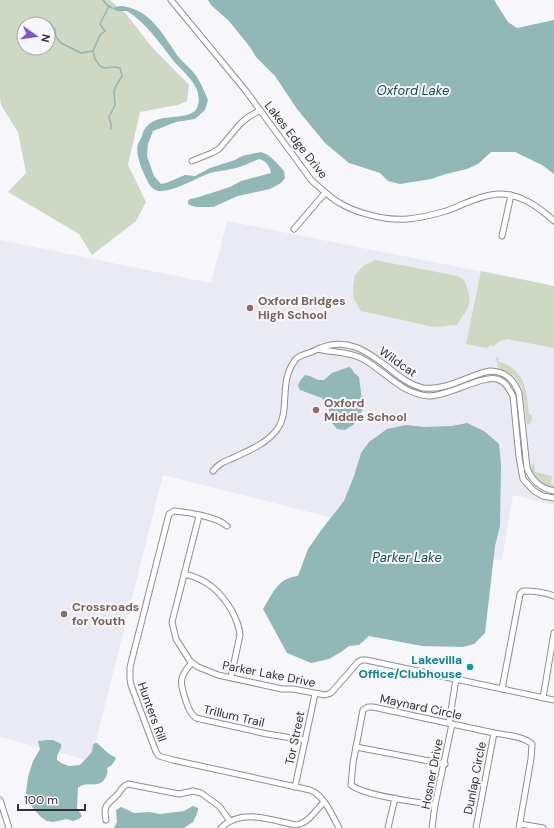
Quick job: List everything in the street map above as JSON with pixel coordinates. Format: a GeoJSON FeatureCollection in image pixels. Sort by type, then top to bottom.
{"type":"FeatureCollection","features":[{"type":"Feature","properties":{"kind":"street","name":"Lakes Edge Drive"},"geometry":{"type":"LineString","coordinates":[[171,0],[246,91],[312,181],[324,193],[340,203],[355,210],[382,218],[408,219],[444,211],[488,195],[511,195],[532,204],[554,221]]}},
{"type":"Feature","properties":{"kind":"street"},"geometry":{"type":"LineString","coordinates":[[192,161],[219,150],[240,124],[260,110]]}},
{"type":"Feature","properties":{"kind":"street"},"geometry":{"type":"LineString","coordinates":[[294,229],[324,193]]}},
{"type":"Feature","properties":{"kind":"street"},"geometry":{"type":"LineString","coordinates":[[502,236],[511,195]]}},
{"type":"Feature","properties":{"kind":"street","name":"Wildcat"},"geometry":{"type":"LineString","coordinates":[[213,471],[218,464],[258,447],[277,430],[283,415],[285,387],[289,371],[297,358],[318,350],[325,345],[338,344],[352,346],[366,352],[400,378],[416,386],[425,388],[443,386],[490,371]]}},
{"type":"Feature","properties":{"kind":"street","name":"Wildcat"},"geometry":{"type":"LineString","coordinates":[[318,350],[326,352],[344,352],[362,358],[396,384],[413,393],[424,395],[435,396],[445,394],[485,379],[491,379]]}},
{"type":"Feature","properties":{"kind":"street"},"geometry":{"type":"LineString","coordinates":[[554,491],[546,489],[535,482],[530,476],[526,460],[519,393],[515,382],[508,376],[498,371],[490,371],[491,379],[496,378],[504,382],[513,396],[519,461],[523,479],[530,488],[543,496],[554,498]]}},
{"type":"Feature","properties":{"kind":"street"},"geometry":{"type":"LineString","coordinates":[[519,461],[526,460]]}},
{"type":"Feature","properties":{"kind":"street","name":"Hunters Rill"},"geometry":{"type":"LineString","coordinates":[[227,526],[216,519],[174,511],[169,514],[130,667],[131,685],[156,752],[159,756],[317,793],[324,802],[338,828]]}},
{"type":"Feature","properties":{"kind":"street","name":"Parker Lake Drive"},"geometry":{"type":"LineString","coordinates":[[198,516],[172,622],[176,639],[192,663],[206,671],[273,687],[325,695],[331,693],[352,667],[362,660],[554,700]]}},
{"type":"Feature","properties":{"kind":"street"},"geometry":{"type":"LineString","coordinates":[[184,574],[195,576],[210,585],[222,596],[236,618],[240,634],[231,677]]}},
{"type":"Feature","properties":{"kind":"street"},"geometry":{"type":"LineString","coordinates":[[502,689],[520,594],[523,591],[529,591],[554,596]]}},
{"type":"Feature","properties":{"kind":"street"},"geometry":{"type":"LineString","coordinates":[[543,698],[554,633]]}},
{"type":"Feature","properties":{"kind":"street","name":"Trillum Trail"},"geometry":{"type":"LineString","coordinates":[[192,663],[182,677],[181,685],[188,708],[196,718],[267,734],[305,740]]}},
{"type":"Feature","properties":{"kind":"street","name":"Hosner Drive"},"geometry":{"type":"LineString","coordinates":[[432,828],[444,764],[456,679]]}},
{"type":"Feature","properties":{"kind":"street","name":"Tor Street"},"geometry":{"type":"LineString","coordinates":[[295,787],[315,694]]}},
{"type":"Feature","properties":{"kind":"street","name":"Maynard Circle"},"geometry":{"type":"LineString","coordinates":[[435,806],[357,789],[351,785],[353,763],[363,710],[368,707],[390,710],[494,733]]}},
{"type":"Feature","properties":{"kind":"street","name":"Dunlap Circle"},"geometry":{"type":"LineString","coordinates":[[476,828],[494,733],[519,738],[529,741],[532,744],[531,759],[519,826],[543,828]]}},
{"type":"Feature","properties":{"kind":"street"},"geometry":{"type":"LineString","coordinates":[[356,747],[444,764]]}},
{"type":"Feature","properties":{"kind":"street"},"geometry":{"type":"LineString","coordinates":[[106,820],[104,813],[106,805],[125,785],[128,784],[179,794],[193,791],[201,792],[219,806],[230,821]]}},
{"type":"Feature","properties":{"kind":"street"},"geometry":{"type":"LineString","coordinates":[[388,828],[395,798]]}},
{"type":"Feature","properties":{"kind":"street"},"geometry":{"type":"LineString","coordinates":[[0,800],[3,819],[9,828]]}},
{"type":"Feature","properties":{"kind":"street"},"geometry":{"type":"LineString","coordinates":[[221,828],[230,821],[254,816],[299,825],[308,821],[316,809],[324,802]]}},
{"type":"Feature","properties":{"kind":"shaded area"},"geometry":{"type":"Polygon","coordinates":[[[227,221],[554,286],[554,505],[513,495],[502,561],[163,475],[91,761],[0,737],[0,240],[211,283],[227,221]]]}},
{"type":"Feature","properties":{"kind":"green space"},"geometry":{"type":"Polygon","coordinates":[[[0,0],[110,0],[127,15],[151,46],[189,85],[187,101],[178,105],[140,112],[128,165],[146,202],[136,221],[92,255],[79,234],[8,192],[26,173],[18,132],[1,105],[0,0]]]}},
{"type":"Feature","properties":{"kind":"green space"},"geometry":{"type":"Polygon","coordinates":[[[375,260],[457,276],[464,280],[467,288],[470,299],[468,308],[457,325],[434,327],[361,311],[354,299],[353,287],[355,275],[363,266],[375,260]]]}},
{"type":"Feature","properties":{"kind":"green space"},"geometry":{"type":"Polygon","coordinates":[[[481,271],[554,286],[554,348],[507,339],[487,348],[466,344],[481,271]]]}},
{"type":"Feature","properties":{"kind":"green space"},"geometry":{"type":"Polygon","coordinates":[[[498,357],[498,361],[514,370],[523,382],[527,396],[529,414],[532,415],[532,420],[529,425],[527,424],[522,388],[514,376],[498,367],[496,358],[498,357]]]}},
{"type":"Feature","properties":{"kind":"green space"},"geometry":{"type":"Polygon","coordinates":[[[534,462],[535,472],[552,476],[551,484],[554,485],[554,488],[538,481],[532,471],[531,466],[534,462]]]}},
{"type":"Feature","properties":{"kind":"water","name":"Oxford Lake"},"geometry":{"type":"Polygon","coordinates":[[[208,0],[494,0],[508,22],[517,28],[554,20],[554,174],[542,165],[515,152],[491,152],[478,164],[467,169],[431,179],[400,184],[388,181],[380,173],[349,163],[325,143],[297,109],[275,76],[256,57],[250,47],[229,21],[211,5],[208,0]]]}},
{"type":"Feature","properties":{"kind":"water"},"geometry":{"type":"Polygon","coordinates":[[[120,6],[138,11],[153,22],[179,57],[192,70],[202,86],[208,100],[205,110],[195,119],[176,122],[153,131],[148,144],[147,156],[154,176],[161,184],[185,175],[195,176],[210,168],[235,160],[242,156],[261,152],[268,155],[284,171],[285,178],[281,183],[270,189],[238,196],[213,207],[197,207],[188,204],[190,199],[230,187],[241,181],[271,173],[267,164],[259,159],[238,167],[210,173],[168,190],[158,191],[150,186],[142,169],[137,149],[146,127],[153,121],[180,116],[194,111],[198,105],[199,98],[195,85],[191,79],[172,59],[146,27],[127,11],[117,11],[112,8],[120,6]]]}},
{"type":"Feature","properties":{"kind":"water"},"geometry":{"type":"Polygon","coordinates":[[[349,367],[359,377],[363,408],[358,420],[353,425],[345,430],[337,429],[332,423],[329,410],[322,398],[300,390],[298,386],[305,375],[318,380],[324,380],[332,373],[349,367]]]}},
{"type":"Feature","properties":{"kind":"water","name":"Parker Lake"},"geometry":{"type":"Polygon","coordinates":[[[467,423],[484,431],[499,444],[501,465],[500,526],[495,546],[485,633],[474,644],[463,647],[422,646],[369,636],[359,645],[349,646],[329,659],[311,663],[287,653],[263,609],[273,592],[281,583],[291,577],[298,576],[308,549],[344,501],[361,453],[369,442],[387,429],[406,425],[424,427],[452,426],[467,423]]]}},
{"type":"Feature","properties":{"kind":"water"},"geometry":{"type":"Polygon","coordinates":[[[53,740],[61,744],[57,760],[69,766],[80,765],[92,752],[93,745],[95,743],[116,758],[112,765],[107,768],[107,775],[103,781],[96,784],[85,784],[78,788],[77,808],[82,816],[79,819],[73,821],[67,819],[53,822],[47,821],[32,807],[26,793],[28,777],[33,761],[40,749],[38,741],[53,740]]]}},
{"type":"Feature","properties":{"kind":"water"},"geometry":{"type":"Polygon","coordinates":[[[193,806],[198,808],[198,811],[193,822],[184,828],[114,828],[117,822],[116,810],[121,807],[134,813],[149,812],[160,814],[184,811],[193,806]]]}},
{"type":"Feature","properties":{"kind":"waterway"},"geometry":{"type":"LineString","coordinates":[[103,0],[112,8]]}},
{"type":"Feature","properties":{"kind":"waterway"},"geometry":{"type":"LineString","coordinates":[[109,6],[100,24],[105,31],[100,35],[93,51],[95,59],[100,66],[105,68],[120,68],[122,76],[114,91],[115,105],[109,117],[111,129]]}},
{"type":"Feature","properties":{"kind":"waterway"},"geometry":{"type":"LineString","coordinates":[[56,37],[61,43],[81,53],[93,51]]}},
{"type":"Feature","properties":{"kind":"place","name":"Oxford Bridges High School"},"geometry":{"type":"Point","coordinates":[250,308]}},
{"type":"Feature","properties":{"kind":"place","name":"Oxford Middle School"},"geometry":{"type":"Point","coordinates":[316,410]}},
{"type":"Feature","properties":{"kind":"place","name":"Crossroads for Youth"},"geometry":{"type":"Point","coordinates":[64,614]}},
{"type":"Feature","properties":{"kind":"place","name":"Lakevilla Office/Clubhouse"},"geometry":{"type":"Point","coordinates":[470,667]}}]}
